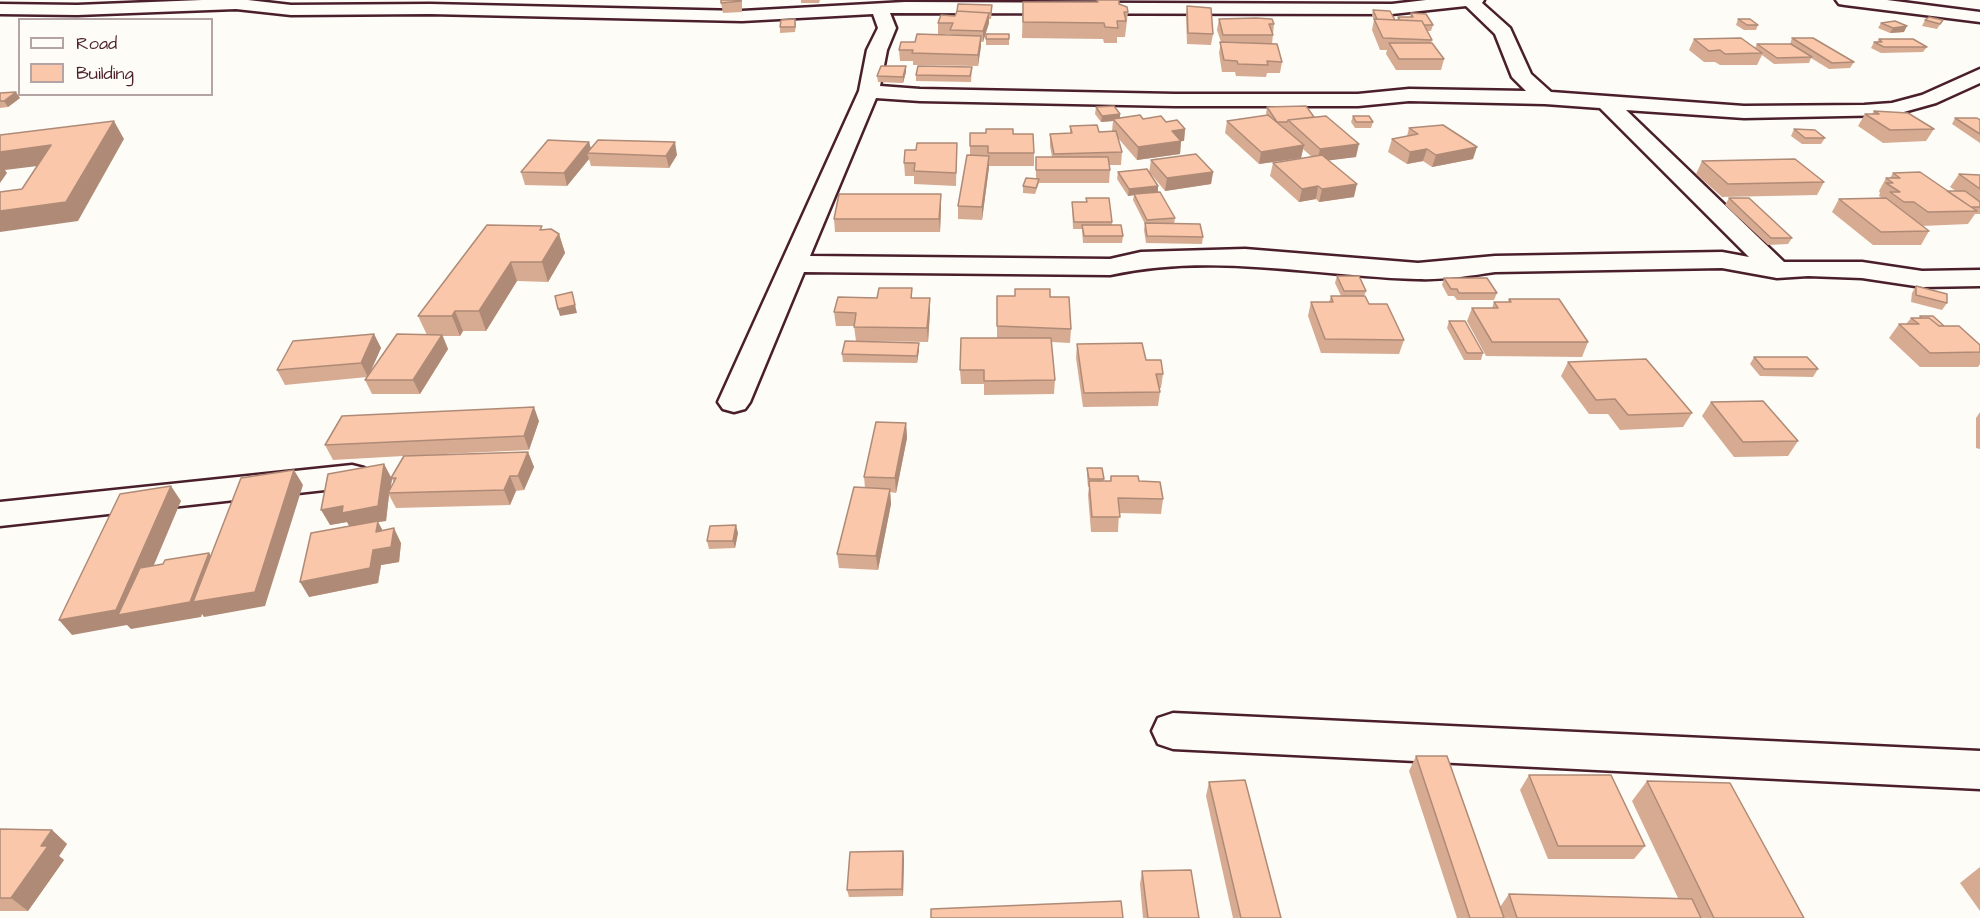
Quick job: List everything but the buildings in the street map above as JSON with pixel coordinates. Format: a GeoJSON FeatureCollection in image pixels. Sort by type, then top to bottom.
{"type":"FeatureCollection","features":[{"type":"Feature","properties":{"kind":"street"},"geometry":{"type":"LineString","coordinates":[[1469,0],[1503,32],[1522,77],[1545,98]]}},
{"type":"Feature","properties":{"kind":"street"},"geometry":{"type":"LineString","coordinates":[[0,9],[77,10],[236,4],[291,10],[430,9],[742,16],[880,9],[905,4],[1392,9],[1475,0]]}},
{"type":"Feature","properties":{"kind":"street"},"geometry":{"type":"LineString","coordinates":[[1845,0],[1980,17]]}},
{"type":"Feature","properties":{"kind":"street"},"geometry":{"type":"LineString","coordinates":[[734,402],[869,91],[877,50],[887,28],[880,9]]}},
{"type":"Feature","properties":{"kind":"street"},"geometry":{"type":"LineString","coordinates":[[869,91],[920,95],[1175,100],[1358,100],[1409,95],[1545,98],[1744,112],[1893,109],[1929,99],[1980,75]]}},
{"type":"Feature","properties":{"kind":"street"},"geometry":{"type":"LineString","coordinates":[[1607,103],[1777,270]]}},
{"type":"Feature","properties":{"kind":"street"},"geometry":{"type":"LineString","coordinates":[[794,264],[1110,267],[1142,260],[1245,257],[1418,271],[1496,264],[1722,260],[1777,270],[1808,268],[1863,270],[1922,279],[1980,278]]}},
{"type":"Feature","properties":{"kind":"street"},"geometry":{"type":"LineString","coordinates":[[0,514],[352,476]]}},
{"type":"Feature","properties":{"kind":"street"},"geometry":{"type":"LineString","coordinates":[[1173,731],[1980,770]]}}]}
